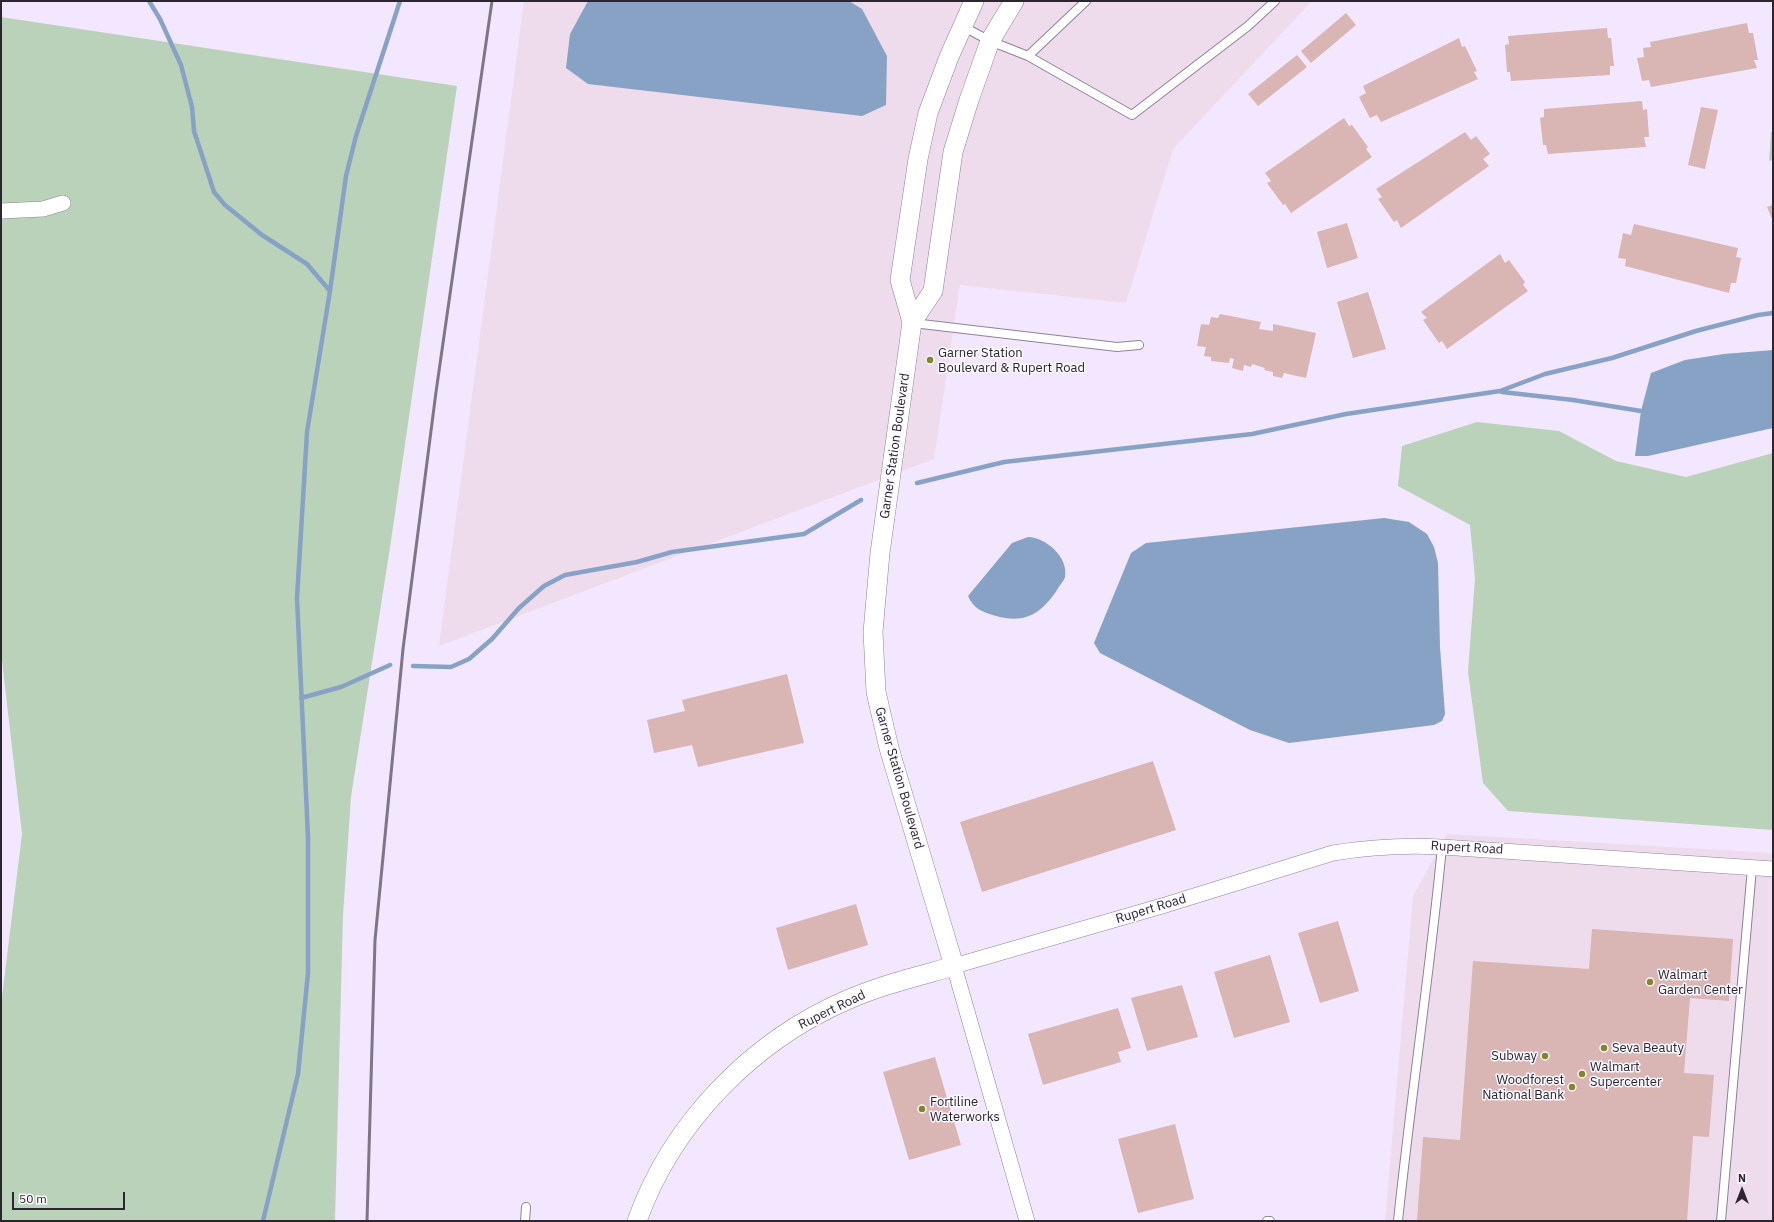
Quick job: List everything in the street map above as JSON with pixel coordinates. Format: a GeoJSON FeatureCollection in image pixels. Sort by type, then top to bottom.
{"type":"FeatureCollection","features":[{"type":"Feature","properties":{"kind":"street","name":"Garner Station Boulevard"},"geometry":{"type":"LineString","coordinates":[[974,1],[962,26],[928,113],[918,159],[900,280],[912,322],[880,553],[873,632],[876,692],[889,748],[954,966],[1027,1221]]}},
{"type":"Feature","properties":{"kind":"street","name":"Garner Station Boulevard"},"geometry":{"type":"LineString","coordinates":[[912,322],[933,290],[953,152],[969,100],[990,41],[1014,1]]}},
{"type":"Feature","properties":{"kind":"street"},"geometry":{"type":"LineString","coordinates":[[1,211],[43,209],[63,203]]}},
{"type":"Feature","properties":{"kind":"street","name":"Rupert Road"},"geometry":{"type":"LineString","coordinates":[[637,1221],[664,1164],[689,1126],[704,1107],[742,1067],[769,1044],[813,1016],[848,1000],[888,985],[1162,906],[1333,853],[1360,848],[1402,845],[1442,847],[1773,869]]}},
{"type":"Feature","properties":{"kind":"lane"},"geometry":{"type":"LineString","coordinates":[[1028,56],[1086,1]]}},
{"type":"Feature","properties":{"kind":"lane"},"geometry":{"type":"LineString","coordinates":[[962,26],[990,41],[1028,56],[1132,114],[1248,26],[1275,1]]}},
{"type":"Feature","properties":{"kind":"lane"},"geometry":{"type":"LineString","coordinates":[[912,322],[1117,347],[1139,346]]}},
{"type":"Feature","properties":{"kind":"lane"},"geometry":{"type":"LineString","coordinates":[[1398,1221],[1408,1122],[1434,934],[1442,847]]}},
{"type":"Feature","properties":{"kind":"lane"},"geometry":{"type":"LineString","coordinates":[[1721,1221],[1752,868]]}},
{"type":"Feature","properties":{"kind":"lane"},"geometry":{"type":"LineString","coordinates":[[525,1221],[526,1207]]}},
{"type":"Feature","properties":{"kind":"shaded area"},"geometry":{"type":"Polygon","coordinates":[[[524,1],[1312,1],[1173,149],[1126,303],[960,285],[934,459],[439,646],[524,1]]]}},
{"type":"Feature","properties":{"kind":"shaded area"},"geometry":{"type":"Polygon","coordinates":[[[1447,834],[1773,853],[1773,1221],[1385,1221],[1413,896],[1447,834]]]}},
{"type":"Feature","properties":{"kind":"green space"},"geometry":{"type":"Polygon","coordinates":[[[1,17],[457,86],[391,541],[351,797],[343,915],[335,1221],[1,1221],[1,1005],[22,834],[1,652],[1,17]]]}},
{"type":"Feature","properties":{"kind":"green space"},"geometry":{"type":"Polygon","coordinates":[[[1771,132],[1773,132],[1773,160],[1769,161],[1771,132]]]}},
{"type":"Feature","properties":{"kind":"green space"},"geometry":{"type":"Polygon","coordinates":[[[1477,422],[1559,431],[1616,461],[1686,477],[1773,453],[1773,830],[1508,811],[1483,783],[1468,672],[1475,578],[1470,525],[1398,486],[1402,446],[1477,422]]]}},
{"type":"Feature","properties":{"kind":"water"},"geometry":{"type":"Polygon","coordinates":[[[588,1],[849,1],[862,9],[887,56],[886,105],[862,116],[588,84],[566,68],[570,34],[588,1]]]}},
{"type":"Feature","properties":{"kind":"water"},"geometry":{"type":"Polygon","coordinates":[[[1773,350],[1773,428],[1648,456],[1635,456],[1641,411],[1651,373],[1685,360],[1724,354],[1773,350]]]}},
{"type":"Feature","properties":{"kind":"water"},"geometry":{"type":"Polygon","coordinates":[[[1384,518],[1409,522],[1427,534],[1434,547],[1438,563],[1440,647],[1445,714],[1442,721],[1434,725],[1289,743],[1250,730],[1100,653],[1094,643],[1131,553],[1146,543],[1384,518]]]}},
{"type":"Feature","properties":{"kind":"water"},"geometry":{"type":"Polygon","coordinates":[[[1028,537],[1042,540],[1060,556],[1065,570],[1063,582],[1045,605],[1038,611],[1024,618],[1016,619],[991,615],[976,607],[968,596],[1012,543],[1028,537]]]}},
{"type":"Feature","properties":{"kind":"building"},"geometry":{"type":"Polygon","coordinates":[[[1346,13],[1356,25],[1311,63],[1301,51],[1346,13]]]}},
{"type":"Feature","properties":{"kind":"building"},"geometry":{"type":"Polygon","coordinates":[[[1747,23],[1749,33],[1753,33],[1758,60],[1754,60],[1757,68],[1651,87],[1649,80],[1642,81],[1637,58],[1644,57],[1643,48],[1651,47],[1650,42],[1747,23]]]}},
{"type":"Feature","properties":{"kind":"building"},"geometry":{"type":"Polygon","coordinates":[[[1607,28],[1608,38],[1611,38],[1614,66],[1610,66],[1610,75],[1511,81],[1510,72],[1507,72],[1505,45],[1509,44],[1508,36],[1607,28]]]}},
{"type":"Feature","properties":{"kind":"building"},"geometry":{"type":"Polygon","coordinates":[[[1459,38],[1462,47],[1465,46],[1477,71],[1474,72],[1478,79],[1381,122],[1377,115],[1370,118],[1359,97],[1366,93],[1363,86],[1459,38]]]}},
{"type":"Feature","properties":{"kind":"building"},"geometry":{"type":"Polygon","coordinates":[[[1297,55],[1307,67],[1258,106],[1248,94],[1297,55]]]}},
{"type":"Feature","properties":{"kind":"building"},"geometry":{"type":"Polygon","coordinates":[[[1642,101],[1643,110],[1647,109],[1649,137],[1644,137],[1646,147],[1548,154],[1546,145],[1543,145],[1540,118],[1544,117],[1544,109],[1642,101]]]}},
{"type":"Feature","properties":{"kind":"building"},"geometry":{"type":"Polygon","coordinates":[[[1701,107],[1718,110],[1705,169],[1688,165],[1701,107]]]}},
{"type":"Feature","properties":{"kind":"building"},"geometry":{"type":"Polygon","coordinates":[[[1344,118],[1349,126],[1352,125],[1368,147],[1366,149],[1372,157],[1291,213],[1285,204],[1283,205],[1267,183],[1271,181],[1265,173],[1344,118]]]}},
{"type":"Feature","properties":{"kind":"building"},"geometry":{"type":"Polygon","coordinates":[[[1465,132],[1471,140],[1476,136],[1490,154],[1483,159],[1489,166],[1401,228],[1397,220],[1394,222],[1378,199],[1382,197],[1376,189],[1465,132]]]}},
{"type":"Feature","properties":{"kind":"building"},"geometry":{"type":"Polygon","coordinates":[[[1773,205],[1773,221],[1767,207],[1773,205]]]}},
{"type":"Feature","properties":{"kind":"building"},"geometry":{"type":"Polygon","coordinates":[[[1347,223],[1358,258],[1327,268],[1317,232],[1347,223]]]}},
{"type":"Feature","properties":{"kind":"building"},"geometry":{"type":"Polygon","coordinates":[[[1634,224],[1738,248],[1736,257],[1741,258],[1736,283],[1731,283],[1729,293],[1625,266],[1626,259],[1618,258],[1623,233],[1631,235],[1634,224]]]}},
{"type":"Feature","properties":{"kind":"building"},"geometry":{"type":"Polygon","coordinates":[[[1500,254],[1505,263],[1509,260],[1525,282],[1523,285],[1528,291],[1447,349],[1442,341],[1439,343],[1423,320],[1427,318],[1421,312],[1500,254]]]}},
{"type":"Feature","properties":{"kind":"building"},"geometry":{"type":"Polygon","coordinates":[[[1368,292],[1386,349],[1353,358],[1337,302],[1368,292]]]}},
{"type":"Feature","properties":{"kind":"building"},"geometry":{"type":"Polygon","coordinates":[[[1220,314],[1261,322],[1259,329],[1273,331],[1273,324],[1316,333],[1306,378],[1284,373],[1282,378],[1273,376],[1273,372],[1264,370],[1265,368],[1252,364],[1251,367],[1244,365],[1243,371],[1232,368],[1234,359],[1230,358],[1229,363],[1211,361],[1211,357],[1204,356],[1206,347],[1197,346],[1201,324],[1209,325],[1211,317],[1218,318],[1220,314]]]}},
{"type":"Feature","properties":{"kind":"building"},"geometry":{"type":"Polygon","coordinates":[[[787,674],[804,743],[698,767],[692,745],[654,753],[647,720],[685,711],[682,700],[787,674]]]}},
{"type":"Feature","properties":{"kind":"building"},"geometry":{"type":"Polygon","coordinates":[[[1153,761],[1176,830],[982,892],[960,822],[1153,761]]]}},
{"type":"Feature","properties":{"kind":"building"},"geometry":{"type":"Polygon","coordinates":[[[856,904],[868,945],[788,970],[776,928],[856,904]]]}},
{"type":"Feature","properties":{"kind":"building"},"geometry":{"type":"Polygon","coordinates":[[[1338,921],[1359,991],[1320,1003],[1298,933],[1338,921]]]}},
{"type":"Feature","properties":{"kind":"building","name":"Walmart Supercenter"},"geometry":{"type":"Polygon","coordinates":[[[1592,929],[1733,939],[1729,1001],[1690,998],[1684,1073],[1714,1075],[1709,1137],[1693,1136],[1687,1221],[1417,1221],[1423,1137],[1460,1140],[1473,961],[1589,969],[1592,929]]]}},
{"type":"Feature","properties":{"kind":"building"},"geometry":{"type":"Polygon","coordinates":[[[1270,955],[1290,1022],[1234,1038],[1214,972],[1270,955]]]}},
{"type":"Feature","properties":{"kind":"building"},"geometry":{"type":"Polygon","coordinates":[[[1182,985],[1198,1037],[1147,1051],[1131,998],[1182,985]]]}},
{"type":"Feature","properties":{"kind":"building"},"geometry":{"type":"Polygon","coordinates":[[[1118,1008],[1131,1048],[1118,1052],[1121,1062],[1043,1085],[1028,1034],[1118,1008]]]}},
{"type":"Feature","properties":{"kind":"building","name":"Fortiline Waterworks"},"geometry":{"type":"Polygon","coordinates":[[[935,1057],[961,1145],[909,1160],[883,1072],[935,1057]]]}},
{"type":"Feature","properties":{"kind":"building"},"geometry":{"type":"Polygon","coordinates":[[[1175,1124],[1194,1199],[1138,1213],[1118,1139],[1175,1124]]]}},
{"type":"Feature","properties":{"kind":"waterway"},"geometry":{"type":"LineString","coordinates":[[149,1],[160,19],[181,65],[192,107],[194,131],[214,192],[225,205],[262,235],[307,264],[330,291]]}},
{"type":"Feature","properties":{"kind":"waterway"},"geometry":{"type":"LineString","coordinates":[[263,1221],[298,1074],[308,973],[308,837],[297,598],[307,432],[330,291],[346,176],[356,136],[400,1]]}},
{"type":"Feature","properties":{"kind":"waterway"},"geometry":{"type":"LineString","coordinates":[[917,483],[1004,462],[1252,434],[1346,414],[1500,391],[1545,374],[1612,358],[1696,331],[1758,315],[1773,313]]}},
{"type":"Feature","properties":{"kind":"waterway"},"geometry":{"type":"LineString","coordinates":[[1502,392],[1573,400],[1641,411]]}},
{"type":"Feature","properties":{"kind":"waterway"},"geometry":{"type":"LineString","coordinates":[[413,666],[451,667],[469,659],[492,639],[519,608],[544,586],[565,575],[637,562],[672,552],[804,534],[861,500]]}},
{"type":"Feature","properties":{"kind":"waterway"},"geometry":{"type":"LineString","coordinates":[[301,698],[341,687],[390,665]]}},
{"type":"Feature","properties":{"kind":"railway"},"geometry":{"type":"LineString","coordinates":[[367,1221],[375,940],[403,649],[436,392],[492,1]]}},
{"type":"Feature","properties":{"kind":"place","name":"Garner Station Boulevard & Rupert Road"},"geometry":{"type":"Point","coordinates":[930,360]}},
{"type":"Feature","properties":{"kind":"place","name":"Walmart Garden Center"},"geometry":{"type":"Point","coordinates":[1650,982]}},
{"type":"Feature","properties":{"kind":"place","name":"Seva Beauty"},"geometry":{"type":"Point","coordinates":[1604,1048]}},
{"type":"Feature","properties":{"kind":"place","name":"Subway"},"geometry":{"type":"Point","coordinates":[1545,1056]}},
{"type":"Feature","properties":{"kind":"place","name":"Walmart Supercenter"},"geometry":{"type":"Point","coordinates":[1582,1074]}},
{"type":"Feature","properties":{"kind":"place","name":"Woodforest National Bank"},"geometry":{"type":"Point","coordinates":[1572,1087]}},
{"type":"Feature","properties":{"kind":"place","name":"Fortiline Waterworks"},"geometry":{"type":"Point","coordinates":[922,1109]}}]}
